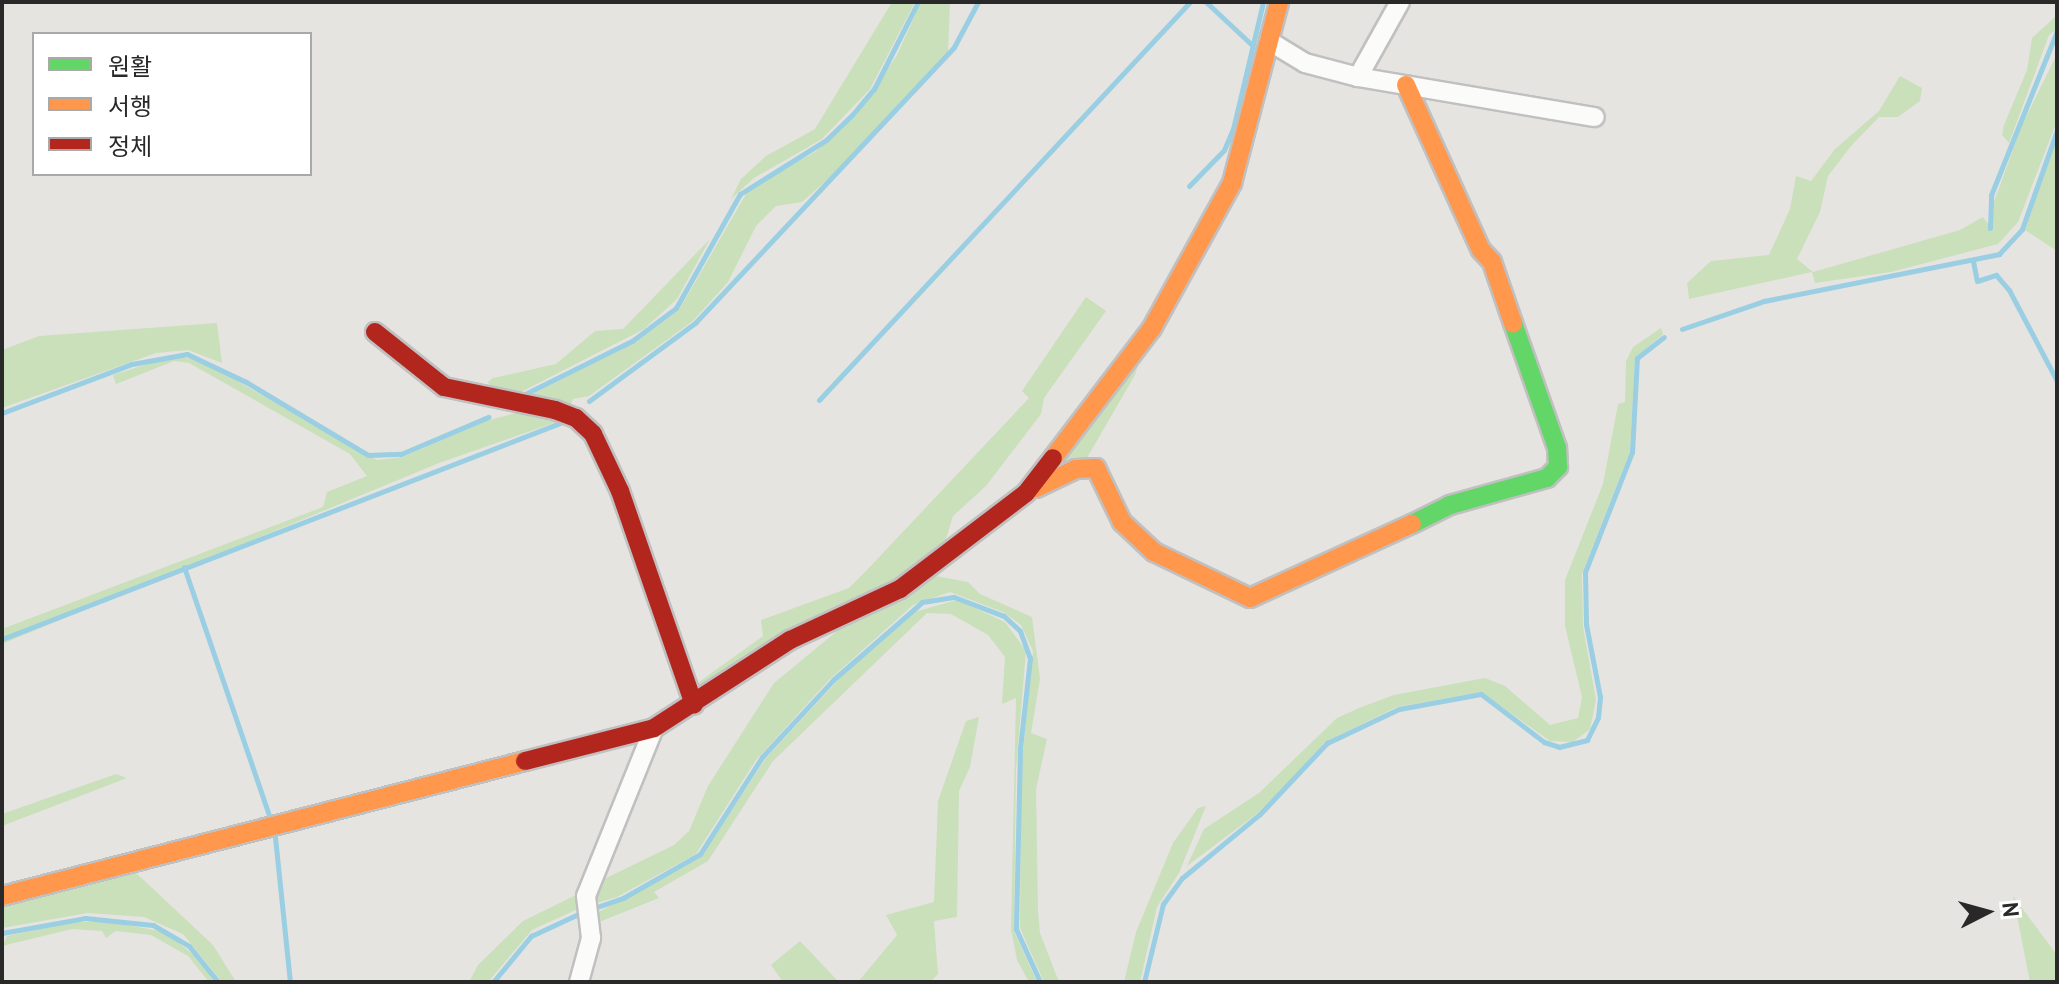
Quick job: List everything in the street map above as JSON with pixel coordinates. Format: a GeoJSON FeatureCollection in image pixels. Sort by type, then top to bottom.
{"type":"FeatureCollection","features":[{"type":"Feature","properties":{"kind":"street"},"geometry":{"type":"LineString","coordinates":[[1026,493],[1152,328],[1223,205],[1279,2]]}},
{"type":"Feature","properties":{"kind":"street"},"geometry":{"type":"LineString","coordinates":[[1358,77],[1400,2]]}},
{"type":"Feature","properties":{"kind":"street"},"geometry":{"type":"LineString","coordinates":[[1269,41],[1305,63],[1358,77],[1595,117]]}},
{"type":"Feature","properties":{"kind":"street"},"geometry":{"type":"LineString","coordinates":[[2,896],[654,728],[694,705],[790,640],[900,589],[1026,493],[1076,469],[1096,468],[1122,522],[1154,552],[1250,598],[1355,554],[1450,505],[1547,478],[1558,467],[1557,448],[1492,262],[1481,250],[1406,85]]}},
{"type":"Feature","properties":{"kind":"street"},"geometry":{"type":"LineString","coordinates":[[375,332],[444,387],[555,410],[576,418],[593,434],[620,491],[694,705]]}},
{"type":"Feature","properties":{"kind":"street"},"geometry":{"type":"LineString","coordinates":[[579,982],[591,938],[586,896],[654,728]]}},
{"type":"Feature","properties":{"kind":"green space"},"geometry":{"type":"Polygon","coordinates":[[[892,2],[915,2],[870,89],[822,139],[754,178],[731,199],[741,179],[766,156],[815,129],[892,2]]]}},
{"type":"Feature","properties":{"kind":"green space"},"geometry":{"type":"Polygon","coordinates":[[[921,2],[950,2],[948,52],[857,153],[802,202],[776,206],[756,226],[728,282],[693,321],[589,396],[573,399],[570,407],[523,399],[636,342],[679,310],[750,187],[815,152],[856,115],[897,55],[921,2]]]}},
{"type":"Feature","properties":{"kind":"green space"},"geometry":{"type":"Polygon","coordinates":[[[2057,15],[2057,29],[2049,35],[2009,143],[2002,135],[2004,125],[2027,70],[2032,38],[2057,15]]]}},
{"type":"Feature","properties":{"kind":"green space"},"geometry":{"type":"Polygon","coordinates":[[[2057,54],[2057,121],[2018,222],[1998,244],[1891,272],[1815,283],[1812,272],[1689,299],[1687,283],[1711,261],[1769,255],[1790,209],[1796,176],[1811,181],[1835,149],[1879,111],[1900,76],[1922,88],[1920,101],[1898,117],[1879,117],[1851,146],[1828,176],[1820,212],[1797,259],[1813,272],[1960,230],[1983,217],[1992,229],[1990,213],[2022,125],[2057,54]]]}},
{"type":"Feature","properties":{"kind":"green space"},"geometry":{"type":"Polygon","coordinates":[[[2057,133],[2057,251],[2025,230],[2057,133]]]}},
{"type":"Feature","properties":{"kind":"green space"},"geometry":{"type":"Polygon","coordinates":[[[710,239],[677,299],[644,329],[519,393],[491,389],[488,382],[493,378],[556,364],[595,331],[623,329],[710,239]]]}},
{"type":"Feature","properties":{"kind":"green space"},"geometry":{"type":"Polygon","coordinates":[[[1086,297],[1106,311],[1044,398],[1041,414],[986,486],[953,516],[946,539],[880,591],[697,697],[692,687],[763,636],[761,620],[849,588],[867,570],[1029,398],[1022,391],[1086,297]]]}},
{"type":"Feature","properties":{"kind":"green space"},"geometry":{"type":"Polygon","coordinates":[[[217,323],[222,363],[188,350],[156,353],[2,408],[2,350],[39,336],[217,323]]]}},
{"type":"Feature","properties":{"kind":"green space"},"geometry":{"type":"Polygon","coordinates":[[[1661,328],[1663,334],[1635,358],[1630,452],[1582,574],[1583,626],[1596,700],[1590,729],[1573,742],[1550,741],[1481,692],[1397,707],[1325,742],[1267,806],[1187,866],[1204,829],[1259,793],[1337,718],[1359,708],[1394,695],[1485,678],[1505,686],[1550,725],[1578,718],[1582,697],[1565,626],[1565,580],[1603,484],[1618,404],[1625,402],[1626,361],[1633,347],[1661,328]]]}},
{"type":"Feature","properties":{"kind":"green space"},"geometry":{"type":"Polygon","coordinates":[[[1145,343],[1135,375],[1084,463],[1058,460],[1145,343]]]}},
{"type":"Feature","properties":{"kind":"green space"},"geometry":{"type":"Polygon","coordinates":[[[173,356],[200,360],[377,460],[403,457],[486,421],[523,411],[565,419],[439,463],[2,644],[2,629],[323,507],[327,492],[367,476],[350,454],[189,363],[174,361],[116,384],[113,375],[173,356]]]}},
{"type":"Feature","properties":{"kind":"green space"},"geometry":{"type":"Polygon","coordinates":[[[928,569],[936,576],[968,582],[980,594],[1032,617],[1040,679],[1031,733],[1047,739],[1036,789],[1038,911],[1040,933],[1059,982],[1044,982],[1020,928],[1021,772],[1033,651],[1021,625],[1003,612],[950,592],[913,605],[829,680],[756,760],[696,854],[617,897],[590,905],[594,884],[674,845],[689,831],[708,786],[774,683],[854,617],[928,569]]]}},
{"type":"Feature","properties":{"kind":"green space"},"geometry":{"type":"Polygon","coordinates":[[[957,600],[1005,622],[1026,651],[1016,770],[1014,931],[1037,982],[1029,982],[1017,960],[1011,929],[1016,698],[1002,704],[1005,657],[988,635],[951,614],[927,613],[773,761],[708,861],[654,892],[659,898],[599,922],[593,915],[701,857],[766,758],[840,678],[914,612],[957,600]]]}},
{"type":"Feature","properties":{"kind":"green space"},"geometry":{"type":"Polygon","coordinates":[[[979,717],[970,767],[959,791],[957,917],[934,921],[938,974],[930,982],[858,982],[897,935],[886,915],[934,902],[938,801],[966,721],[979,717]]]}},
{"type":"Feature","properties":{"kind":"green space"},"geometry":{"type":"Polygon","coordinates":[[[116,774],[127,778],[2,826],[2,814],[116,774]]]}},
{"type":"Feature","properties":{"kind":"green space"},"geometry":{"type":"Polygon","coordinates":[[[1206,806],[1179,873],[1157,907],[1140,982],[1124,982],[1136,932],[1173,843],[1198,808],[1206,806]]]}},
{"type":"Feature","properties":{"kind":"green space"},"geometry":{"type":"Polygon","coordinates":[[[133,870],[213,945],[236,982],[222,982],[183,934],[144,917],[88,913],[2,928],[2,903],[133,870]]]}},
{"type":"Feature","properties":{"kind":"green space"},"geometry":{"type":"Polygon","coordinates":[[[578,894],[582,907],[532,930],[488,982],[469,982],[478,965],[523,921],[578,894]]]}},
{"type":"Feature","properties":{"kind":"green space"},"geometry":{"type":"Polygon","coordinates":[[[2013,896],[2057,955],[2057,982],[2030,982],[2013,896]]]}},
{"type":"Feature","properties":{"kind":"green space"},"geometry":{"type":"Polygon","coordinates":[[[74,922],[111,922],[165,932],[200,960],[214,982],[209,982],[188,956],[151,935],[116,931],[106,938],[102,931],[72,929],[2,946],[7,936],[74,922]]]}},
{"type":"Feature","properties":{"kind":"green space"},"geometry":{"type":"Polygon","coordinates":[[[800,941],[839,982],[783,982],[771,965],[800,941]]]}},
{"type":"Feature","properties":{"kind":"waterway"},"geometry":{"type":"LineString","coordinates":[[523,395],[632,341],[676,308],[740,194],[826,140],[852,115],[874,89],[918,2]]}},
{"type":"Feature","properties":{"kind":"waterway"},"geometry":{"type":"LineString","coordinates":[[589,401],[695,323],[954,47],[978,2]]}},
{"type":"Feature","properties":{"kind":"waterway"},"geometry":{"type":"LineString","coordinates":[[819,400],[1190,2]]}},
{"type":"Feature","properties":{"kind":"waterway"},"geometry":{"type":"LineString","coordinates":[[1206,2],[1252,45]]}},
{"type":"Feature","properties":{"kind":"waterway"},"geometry":{"type":"LineString","coordinates":[[1189,186],[1224,150],[1233,129],[1263,2]]}},
{"type":"Feature","properties":{"kind":"waterway"},"geometry":{"type":"LineString","coordinates":[[1990,228],[1991,195],[2057,31]]}},
{"type":"Feature","properties":{"kind":"waterway"},"geometry":{"type":"LineString","coordinates":[[1682,329],[1764,301],[1999,254],[2022,229],[2057,130]]}},
{"type":"Feature","properties":{"kind":"waterway"},"geometry":{"type":"LineString","coordinates":[[1973,261],[1977,281],[1996,275],[2009,290],[2057,381]]}},
{"type":"Feature","properties":{"kind":"waterway"},"geometry":{"type":"LineString","coordinates":[[1144,982],[1163,904],[1182,878],[1260,814],[1327,743],[1399,709],[1481,694],[1544,742],[1559,747],[1587,740],[1598,717],[1600,697],[1586,624],[1585,572],[1632,452],[1637,358],[1664,337]]}},
{"type":"Feature","properties":{"kind":"waterway"},"geometry":{"type":"LineString","coordinates":[[2,413],[132,364],[187,354],[246,382],[368,455],[401,454],[488,417]]}},
{"type":"Feature","properties":{"kind":"waterway"},"geometry":{"type":"LineString","coordinates":[[2,639],[560,423]]}},
{"type":"Feature","properties":{"kind":"waterway"},"geometry":{"type":"LineString","coordinates":[[184,567],[270,818]]}},
{"type":"Feature","properties":{"kind":"waterway"},"geometry":{"type":"LineString","coordinates":[[594,908],[623,898],[700,854],[762,757],[833,680],[922,602],[954,597],[1004,616],[1020,631],[1030,658],[1020,749],[1016,929],[1040,982]]}},
{"type":"Feature","properties":{"kind":"waterway"},"geometry":{"type":"LineString","coordinates":[[275,837],[290,982]]}},
{"type":"Feature","properties":{"kind":"waterway"},"geometry":{"type":"LineString","coordinates":[[493,982],[531,936],[583,912]]}},
{"type":"Feature","properties":{"kind":"waterway"},"geometry":{"type":"LineString","coordinates":[[2,933],[85,918],[153,925],[189,946],[218,982]]}},
{"type":"Feature","properties":{"kind":"traffic: fast"},"geometry":{"type":"LineString","coordinates":[[1412,524],[1450,505],[1547,478],[1558,467],[1557,448],[1513,323]]}},
{"type":"Feature","properties":{"kind":"traffic: slow"},"geometry":{"type":"LineString","coordinates":[[1053,458],[1152,328],[1232,183],[1279,2]]}},
{"type":"Feature","properties":{"kind":"traffic: slow"},"geometry":{"type":"LineString","coordinates":[[1406,85],[1481,250],[1492,262],[1513,323]]}},
{"type":"Feature","properties":{"kind":"traffic: slow"},"geometry":{"type":"LineString","coordinates":[[1036,488],[1076,469],[1096,468],[1122,522],[1154,552],[1250,598],[1412,524]]}},
{"type":"Feature","properties":{"kind":"traffic: slow"},"geometry":{"type":"LineString","coordinates":[[2,896],[525,761]]}},
{"type":"Feature","properties":{"kind":"traffic: jam"},"geometry":{"type":"LineString","coordinates":[[375,332],[444,387],[555,410],[576,418],[593,434],[620,491],[694,705]]}},
{"type":"Feature","properties":{"kind":"traffic: jam"},"geometry":{"type":"LineString","coordinates":[[525,761],[654,728],[790,640],[900,589],[1026,493],[1053,458]]}}]}
